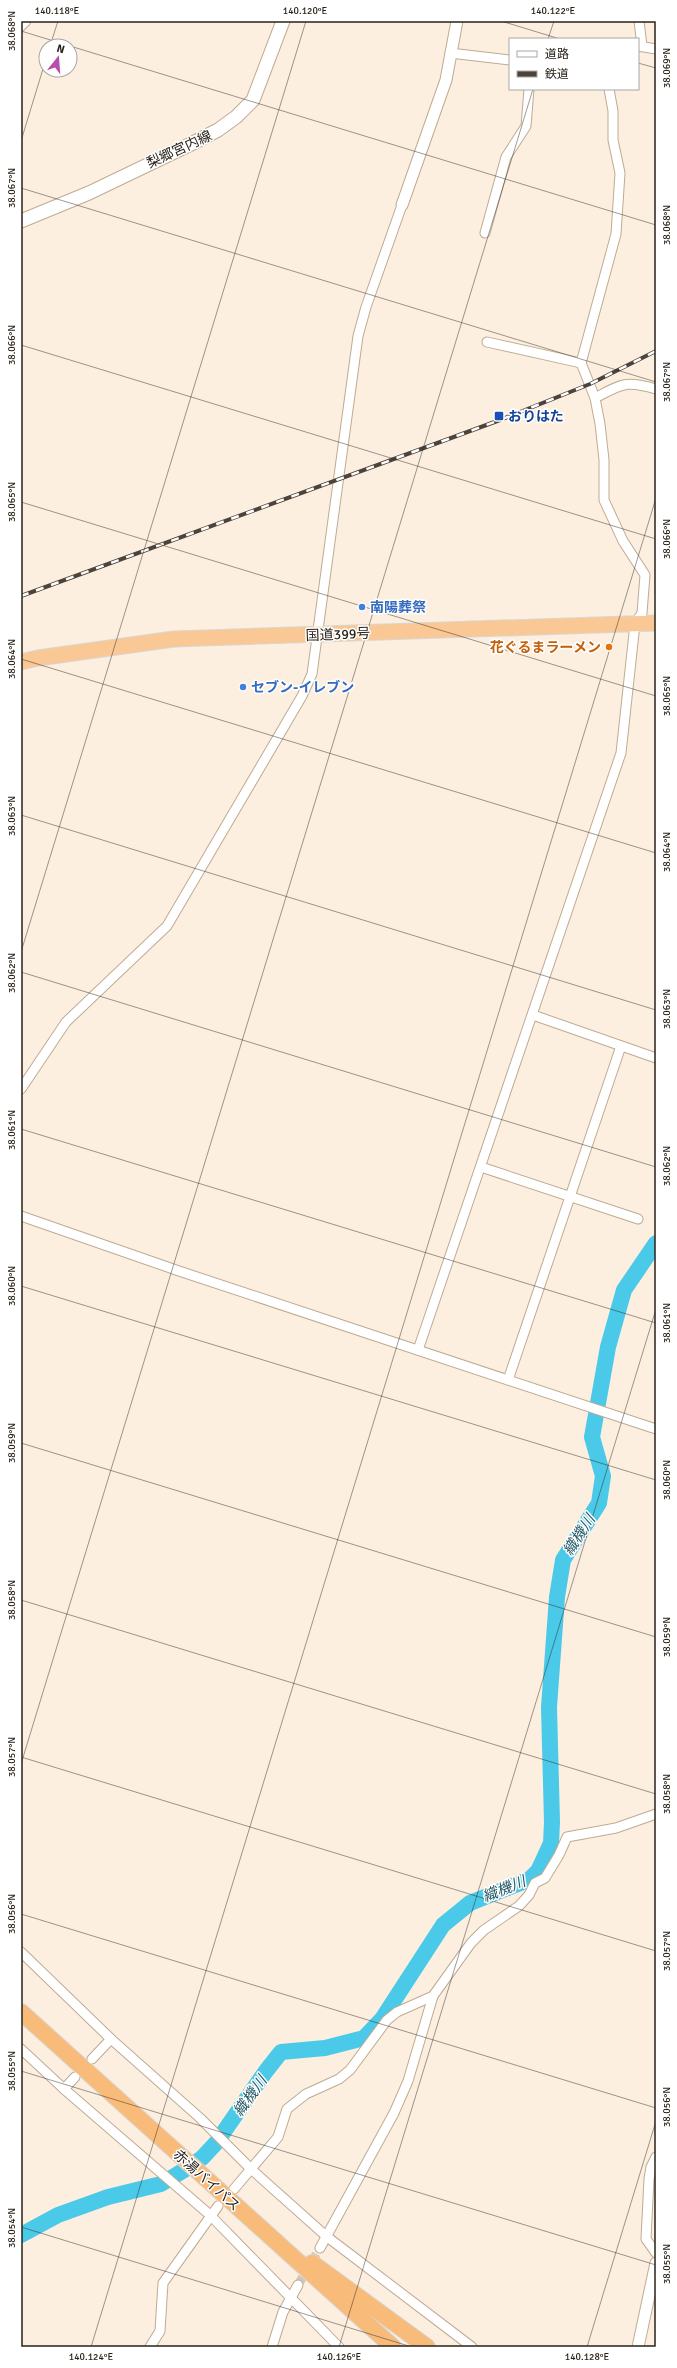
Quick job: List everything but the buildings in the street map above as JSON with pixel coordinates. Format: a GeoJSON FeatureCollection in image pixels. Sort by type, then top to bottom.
{"type":"FeatureCollection","features":[{"type":"Feature","properties":{"kind":"highway","name":"国道399号"},"geometry":{"type":"LineString","coordinates":[[21,662],[38,658],[174,639],[656,623]]}},
{"type":"Feature","properties":{"kind":"highway","name":"赤湯バイパス"},"geometry":{"type":"LineString","coordinates":[[21,2012],[393,2347]]}},
{"type":"Feature","properties":{"kind":"highway"},"geometry":{"type":"LineString","coordinates":[[239,2209],[427,2347]]}},
{"type":"Feature","properties":{"kind":"highway"},"geometry":{"type":"LineString","coordinates":[[356,2314],[386,2347]]}},
{"type":"Feature","properties":{"kind":"main road","name":"梨郷宮内線"},"geometry":{"type":"LineString","coordinates":[[21,221],[89,193],[189,145],[218,130],[236,117],[252,100],[283,21]]}},
{"type":"Feature","properties":{"kind":"street"},"geometry":{"type":"LineString","coordinates":[[21,26],[26,21]]}},
{"type":"Feature","properties":{"kind":"street"},"geometry":{"type":"LineString","coordinates":[[21,1089],[66,1022],[141,952],[167,926],[177,912],[302,696],[312,674],[316,634],[329,559],[358,336],[366,307],[446,80],[457,21]]}},
{"type":"Feature","properties":{"kind":"street"},"geometry":{"type":"LineString","coordinates":[[639,21],[640,46],[656,48]]}},
{"type":"Feature","properties":{"kind":"street"},"geometry":{"type":"LineString","coordinates":[[450,53],[509,60]]}},
{"type":"Feature","properties":{"kind":"street"},"geometry":{"type":"LineString","coordinates":[[485,233],[506,157],[526,126],[529,90]]}},
{"type":"Feature","properties":{"kind":"street"},"geometry":{"type":"LineString","coordinates":[[418,1350],[621,753],[635,624],[642,613],[645,575],[623,541],[604,500],[604,460],[594,398],[581,363],[616,234],[620,173],[613,140],[613,111],[609,90]]}},
{"type":"Feature","properties":{"kind":"street"},"geometry":{"type":"LineString","coordinates":[[487,342],[581,363]]}},
{"type":"Feature","properties":{"kind":"street"},"geometry":{"type":"LineString","coordinates":[[594,398],[624,383],[637,384],[656,389]]}},
{"type":"Feature","properties":{"kind":"street"},"geometry":{"type":"LineString","coordinates":[[533,1015],[656,1058]]}},
{"type":"Feature","properties":{"kind":"street"},"geometry":{"type":"LineString","coordinates":[[508,1380],[621,1046]]}},
{"type":"Feature","properties":{"kind":"street"},"geometry":{"type":"LineString","coordinates":[[481,1167],[638,1219]]}},
{"type":"Feature","properties":{"kind":"street"},"geometry":{"type":"LineString","coordinates":[[21,1216],[178,1271],[656,1429]]}},
{"type":"Feature","properties":{"kind":"street"},"geometry":{"type":"LineString","coordinates":[[320,2248],[394,2113],[408,2082],[433,1996],[471,1943],[484,1930],[519,1906],[530,1895],[535,1883],[545,1878],[560,1856],[567,1837],[616,1828],[656,1814]]}},
{"type":"Feature","properties":{"kind":"street"},"geometry":{"type":"LineString","coordinates":[[21,1952],[111,2039],[200,2118],[251,2169],[326,2236],[472,2347]]}},
{"type":"Feature","properties":{"kind":"street"},"geometry":{"type":"LineString","coordinates":[[234,2189],[278,2137],[287,2109],[306,2094],[339,2079],[350,2070],[387,2020],[397,2012],[433,1996]]}},
{"type":"Feature","properties":{"kind":"street"},"geometry":{"type":"LineString","coordinates":[[92,2059],[111,2039]]}},
{"type":"Feature","properties":{"kind":"street"},"geometry":{"type":"LineString","coordinates":[[21,2049],[64,2089],[210,2215],[258,2261],[290,2298],[339,2347]]}},
{"type":"Feature","properties":{"kind":"street"},"geometry":{"type":"LineString","coordinates":[[64,2089],[75,2077]]}},
{"type":"Feature","properties":{"kind":"street"},"geometry":{"type":"LineString","coordinates":[[656,2157],[651,2167],[649,2179],[646,2239],[656,2253]]}},
{"type":"Feature","properties":{"kind":"street"},"geometry":{"type":"LineString","coordinates":[[150,2347],[160,2331],[164,2283],[210,2215],[218,2206]]}},
{"type":"Feature","properties":{"kind":"street"},"geometry":{"type":"LineString","coordinates":[[638,2347],[656,2262]]}},
{"type":"Feature","properties":{"kind":"street"},"geometry":{"type":"LineString","coordinates":[[272,2347],[290,2298],[298,2285]]}},
{"type":"Feature","properties":{"kind":"waterway","name":"織機川"},"geometry":{"type":"LineString","coordinates":[[21,2235],[58,2215],[108,2197],[161,2184],[202,2158],[216,2143],[281,2052],[325,2048],[364,2038],[382,2019],[443,1925],[470,1903],[530,1879],[538,1871],[551,1843],[552,1822],[549,1707],[557,1597],[563,1560],[599,1503],[603,1476],[592,1437],[608,1347],[624,1290],[656,1243]]}},
{"type":"Feature","properties":{"kind":"tunnel"},"geometry":{"type":"LineString","coordinates":[[298,2285],[320,2248]]}},
{"type":"Feature","properties":{"kind":"railway"},"geometry":{"type":"LineString","coordinates":[[21,596],[500,420],[590,384],[656,351]]}},
{"type":"Feature","properties":{"kind":"place","name":"おりはた"},"geometry":{"type":"Point","coordinates":[499,416]}},
{"type":"Feature","properties":{"kind":"place","name":"南陽葬祭"},"geometry":{"type":"Point","coordinates":[362,607]}},
{"type":"Feature","properties":{"kind":"place","name":"花ぐるまラーメン"},"geometry":{"type":"Point","coordinates":[609,647]}},
{"type":"Feature","properties":{"kind":"place","name":"セブン-イレブン"},"geometry":{"type":"Point","coordinates":[243,687]}}]}
